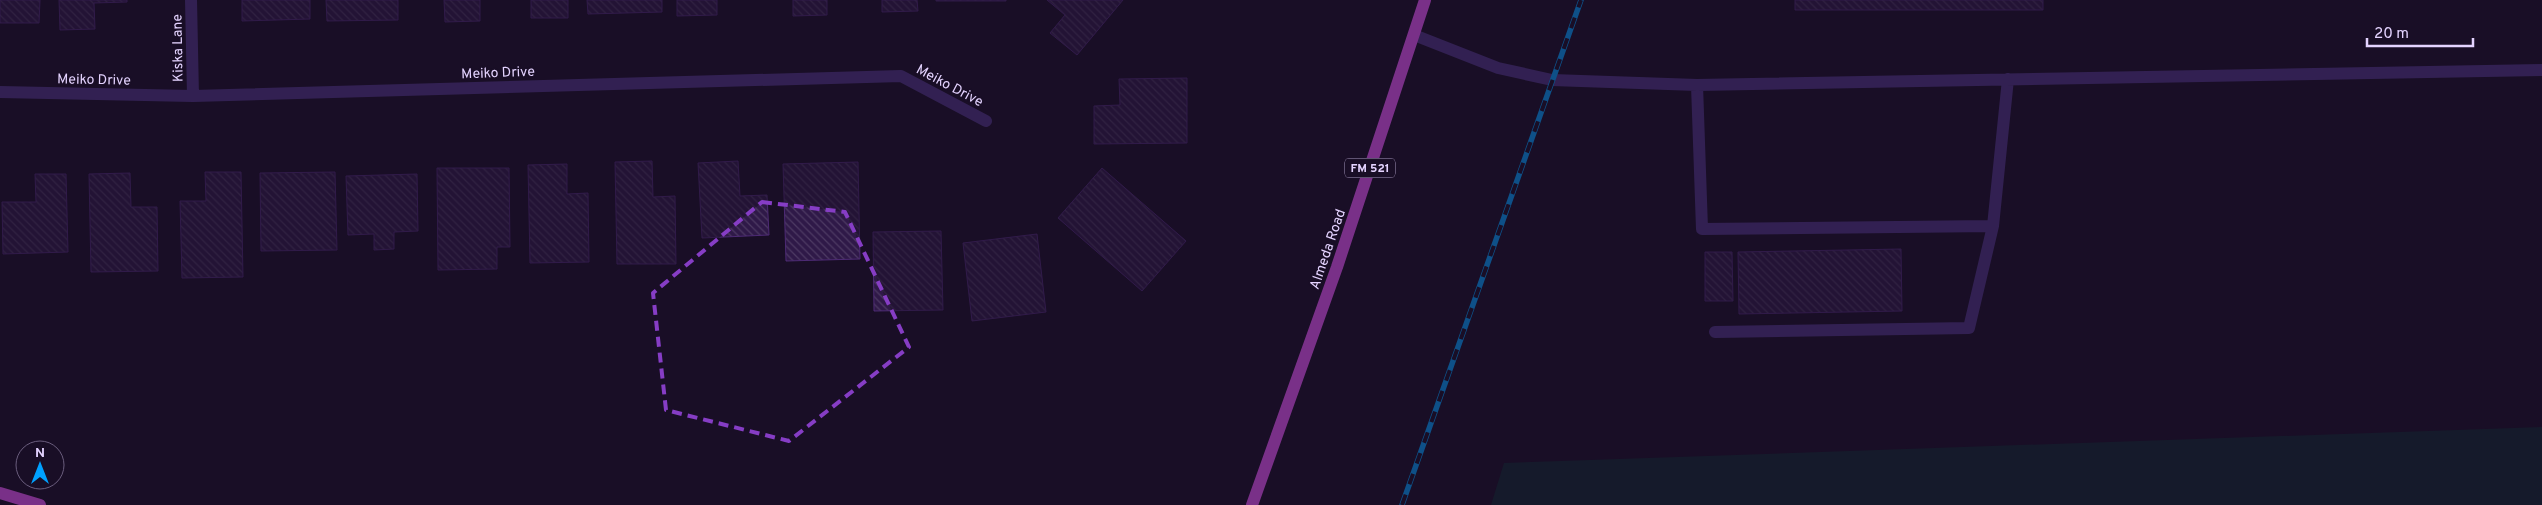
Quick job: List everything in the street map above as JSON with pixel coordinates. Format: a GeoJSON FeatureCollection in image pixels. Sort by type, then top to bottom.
{"type":"FeatureCollection","features":[{"type":"Feature","properties":{"kind":"main road","name":"Almeda Road"},"geometry":{"type":"LineString","coordinates":[[1252,505],[1337,267],[1425,0]]}},
{"type":"Feature","properties":{"kind":"main road"},"geometry":{"type":"LineString","coordinates":[[0,494],[40,505]]}},
{"type":"Feature","properties":{"kind":"street","name":"Kiska Lane"},"geometry":{"type":"LineString","coordinates":[[191,0],[193,96]]}},
{"type":"Feature","properties":{"kind":"street"},"geometry":{"type":"LineString","coordinates":[[1414,35],[1498,68],[1552,80],[1697,85],[2542,70]]}},
{"type":"Feature","properties":{"kind":"street","name":"Meiko Drive"},"geometry":{"type":"LineString","coordinates":[[0,92],[193,96],[901,76],[986,121]]}},
{"type":"Feature","properties":{"kind":"street"},"geometry":{"type":"LineString","coordinates":[[1715,332],[1969,328],[1993,226],[2008,79]]}},
{"type":"Feature","properties":{"kind":"street"},"geometry":{"type":"LineString","coordinates":[[1697,85],[1702,229],[1993,226]]}},
{"type":"Feature","properties":{"kind":"highlighted area"},"geometry":{"type":"Polygon","coordinates":[[[762,202],[845,212],[909,347],[789,441],[666,410],[653,293],[762,202]]]}},
{"type":"Feature","properties":{"kind":"shaded area"},"geometry":{"type":"Polygon","coordinates":[[[2542,427],[2542,505],[1491,505],[1504,463],[2542,427]]]}},
{"type":"Feature","properties":{"kind":"building"},"geometry":{"type":"Polygon","coordinates":[[[0,0],[40,0],[39,23],[0,23],[0,0]]]}},
{"type":"Feature","properties":{"kind":"building"},"geometry":{"type":"Polygon","coordinates":[[[59,0],[127,0],[127,2],[94,3],[95,29],[60,30],[59,0]]]}},
{"type":"Feature","properties":{"kind":"building"},"geometry":{"type":"Polygon","coordinates":[[[242,0],[310,0],[310,19],[242,21],[242,0]]]}},
{"type":"Feature","properties":{"kind":"building"},"geometry":{"type":"Polygon","coordinates":[[[326,0],[398,0],[398,20],[327,21],[326,0]]]}},
{"type":"Feature","properties":{"kind":"building"},"geometry":{"type":"Polygon","coordinates":[[[444,0],[480,0],[480,21],[445,22],[444,0]]]}},
{"type":"Feature","properties":{"kind":"building"},"geometry":{"type":"Polygon","coordinates":[[[531,0],[568,0],[568,18],[531,18],[531,0]]]}},
{"type":"Feature","properties":{"kind":"building"},"geometry":{"type":"Polygon","coordinates":[[[587,0],[662,0],[662,12],[588,14],[587,0]]]}},
{"type":"Feature","properties":{"kind":"building"},"geometry":{"type":"Polygon","coordinates":[[[677,0],[717,0],[717,15],[677,16],[677,0]]]}},
{"type":"Feature","properties":{"kind":"building"},"geometry":{"type":"Polygon","coordinates":[[[793,0],[827,0],[827,15],[793,16],[793,0]]]}},
{"type":"Feature","properties":{"kind":"building"},"geometry":{"type":"Polygon","coordinates":[[[882,0],[917,0],[918,11],[882,12],[882,0]]]}},
{"type":"Feature","properties":{"kind":"building"},"geometry":{"type":"Polygon","coordinates":[[[1006,0],[1006,1],[936,1],[1006,0]]]}},
{"type":"Feature","properties":{"kind":"building"},"geometry":{"type":"Polygon","coordinates":[[[1047,0],[1123,0],[1077,55],[1050,33],[1065,15],[1047,0]]]}},
{"type":"Feature","properties":{"kind":"building"},"geometry":{"type":"Polygon","coordinates":[[[1795,0],[2043,0],[2043,10],[1795,10],[1795,0]]]}},
{"type":"Feature","properties":{"kind":"building"},"geometry":{"type":"Polygon","coordinates":[[[1187,78],[1187,143],[1094,144],[1094,106],[1120,105],[1119,79],[1187,78]]]}},
{"type":"Feature","properties":{"kind":"building"},"geometry":{"type":"Polygon","coordinates":[[[652,161],[653,197],[675,196],[676,264],[617,264],[615,162],[652,161]]]}},
{"type":"Feature","properties":{"kind":"building"},"geometry":{"type":"Polygon","coordinates":[[[738,161],[740,196],[767,195],[769,235],[702,238],[698,163],[738,161]]]}},
{"type":"Feature","properties":{"kind":"building"},"geometry":{"type":"Polygon","coordinates":[[[858,162],[860,259],[786,261],[783,164],[858,162]]]}},
{"type":"Feature","properties":{"kind":"building"},"geometry":{"type":"Polygon","coordinates":[[[567,164],[567,194],[588,193],[589,262],[530,263],[528,165],[567,164]]]}},
{"type":"Feature","properties":{"kind":"building"},"geometry":{"type":"Polygon","coordinates":[[[437,168],[509,168],[510,247],[497,247],[497,269],[438,270],[437,168]]]}},
{"type":"Feature","properties":{"kind":"building"},"geometry":{"type":"Polygon","coordinates":[[[1102,168],[1186,241],[1142,291],[1058,218],[1102,168]]]}},
{"type":"Feature","properties":{"kind":"building"},"geometry":{"type":"Polygon","coordinates":[[[205,172],[241,172],[243,277],[182,278],[180,201],[206,201],[205,172]]]}},
{"type":"Feature","properties":{"kind":"building"},"geometry":{"type":"Polygon","coordinates":[[[335,172],[337,250],[261,251],[260,173],[335,172]]]}},
{"type":"Feature","properties":{"kind":"building"},"geometry":{"type":"Polygon","coordinates":[[[130,173],[131,207],[157,207],[158,271],[91,272],[89,174],[130,173]]]}},
{"type":"Feature","properties":{"kind":"building"},"geometry":{"type":"Polygon","coordinates":[[[35,174],[66,174],[68,252],[3,254],[2,202],[36,202],[35,174]]]}},
{"type":"Feature","properties":{"kind":"building"},"geometry":{"type":"Polygon","coordinates":[[[417,174],[418,231],[394,232],[394,249],[374,250],[374,234],[348,235],[346,176],[417,174]]]}},
{"type":"Feature","properties":{"kind":"building"},"geometry":{"type":"Polygon","coordinates":[[[941,231],[943,310],[874,311],[873,232],[941,231]]]}},
{"type":"Feature","properties":{"kind":"building"},"geometry":{"type":"Polygon","coordinates":[[[1037,234],[1046,312],[972,321],[963,243],[1037,234]]]}},
{"type":"Feature","properties":{"kind":"building"},"geometry":{"type":"Polygon","coordinates":[[[1901,249],[1902,311],[1739,314],[1738,252],[1901,249]]]}},
{"type":"Feature","properties":{"kind":"building"},"geometry":{"type":"Polygon","coordinates":[[[1705,252],[1732,252],[1733,301],[1705,301],[1705,252]]]}},
{"type":"Feature","properties":{"kind":"railway"},"geometry":{"type":"LineString","coordinates":[[1402,505],[1581,0]]}}]}
